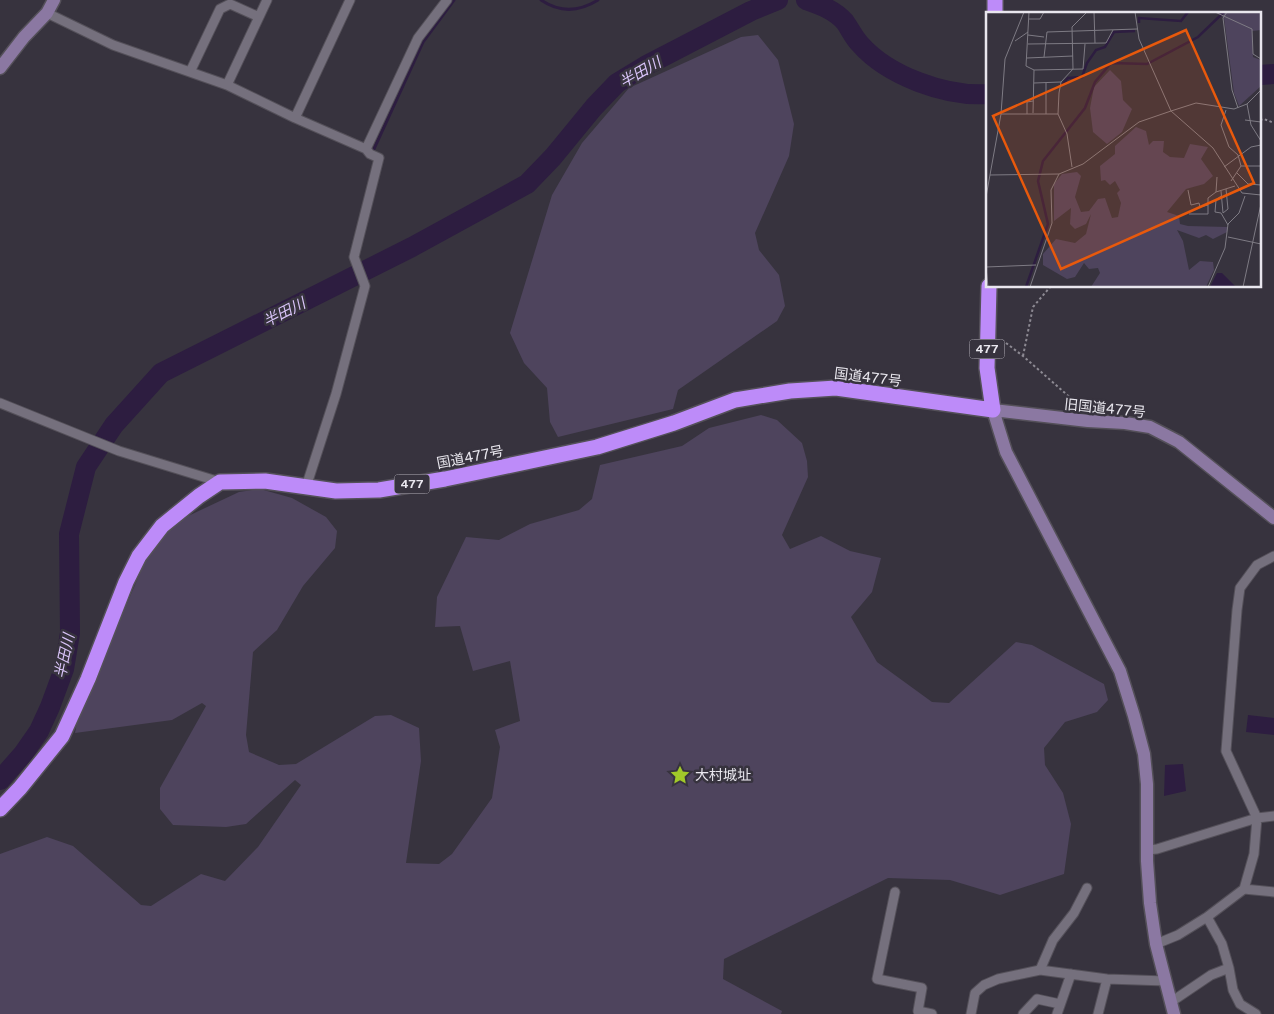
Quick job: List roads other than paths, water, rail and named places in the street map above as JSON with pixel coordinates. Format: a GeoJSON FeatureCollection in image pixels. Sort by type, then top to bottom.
{"type":"FeatureCollection","features":[{"type":"Feature","properties":{"kind":"highway","name":"477"},"geometry":{"type":"LineString","coordinates":[[989,288],[987,368],[992,410]]}},
{"type":"Feature","properties":{"kind":"highway","name":"国道477号"},"geometry":{"type":"LineString","coordinates":[[220,482],[265,482],[336,491],[379,490],[510,466],[597,447],[674,423],[735,400],[790,390],[836,388],[992,410]]}},
{"type":"Feature","properties":{"kind":"highway"},"geometry":{"type":"LineString","coordinates":[[0,809],[20,788],[62,736],[88,679],[126,582],[139,556],[162,526],[199,496],[220,482]]}},
{"type":"Feature","properties":{"kind":"street"},"geometry":{"type":"LineString","coordinates":[[0,68],[24,37],[47,12],[54,0]]}},
{"type":"Feature","properties":{"kind":"street"},"geometry":{"type":"LineString","coordinates":[[227,85],[267,0]]}},
{"type":"Feature","properties":{"kind":"street"},"geometry":{"type":"LineString","coordinates":[[295,118],[350,0]]}},
{"type":"Feature","properties":{"kind":"street"},"geometry":{"type":"LineString","coordinates":[[366,149],[418,38],[447,0]]}},
{"type":"Feature","properties":{"kind":"street"},"geometry":{"type":"LineString","coordinates":[[190,72],[220,9],[230,4],[259,17]]}},
{"type":"Feature","properties":{"kind":"street"},"geometry":{"type":"LineString","coordinates":[[47,12],[113,45],[227,85],[295,118],[366,149],[370,154],[379,158],[354,257],[365,286],[336,394],[306,487]]}},
{"type":"Feature","properties":{"kind":"street"},"geometry":{"type":"LineString","coordinates":[[0,403],[118,451],[220,482]]}},
{"type":"Feature","properties":{"kind":"street"},"geometry":{"type":"LineString","coordinates":[[992,410],[1006,452],[1120,671],[1134,716],[1144,754],[1147,784],[1147,850],[1150,903],[1156,944],[1173,1008],[1211,975],[1229,968]]}},
{"type":"Feature","properties":{"kind":"street","name":"旧国道477号"},"geometry":{"type":"LineString","coordinates":[[992,410],[1088,421],[1125,422],[1150,427],[1179,442],[1274,518]]}},
{"type":"Feature","properties":{"kind":"street"},"geometry":{"type":"LineString","coordinates":[[1156,944],[1178,935],[1207,917],[1244,889],[1254,854],[1257,818],[1226,751],[1237,610],[1240,588],[1257,565],[1274,556]]}},
{"type":"Feature","properties":{"kind":"street"},"geometry":{"type":"LineString","coordinates":[[1147,850],[1157,850],[1257,818],[1274,816]]}},
{"type":"Feature","properties":{"kind":"street"},"geometry":{"type":"LineString","coordinates":[[1040,970],[1053,940],[1074,913],[1087,888]]}},
{"type":"Feature","properties":{"kind":"street"},"geometry":{"type":"LineString","coordinates":[[1244,889],[1274,892]]}},
{"type":"Feature","properties":{"kind":"street"},"geometry":{"type":"LineString","coordinates":[[895,892],[877,978],[922,988],[918,1011],[932,1014]]}},
{"type":"Feature","properties":{"kind":"street"},"geometry":{"type":"LineString","coordinates":[[1207,917],[1222,944],[1233,990],[1240,1004],[1255,1014]]}},
{"type":"Feature","properties":{"kind":"street"},"geometry":{"type":"LineString","coordinates":[[971,1014],[975,993],[984,985],[998,979],[1040,970],[1107,979],[1166,981]]}},
{"type":"Feature","properties":{"kind":"street"},"geometry":{"type":"LineString","coordinates":[[1057,1014],[1071,974]]}},
{"type":"Feature","properties":{"kind":"street"},"geometry":{"type":"LineString","coordinates":[[1098,1014],[1107,979]]}},
{"type":"Feature","properties":{"kind":"street"},"geometry":{"type":"LineString","coordinates":[[1023,1014],[1037,999],[1060,1004]]}},
{"type":"Feature","properties":{"kind":"waterway"},"geometry":{"type":"LineString","coordinates":[[373,151],[423,42],[454,0]]}},
{"type":"Feature","properties":{"kind":"waterway"},"geometry":{"type":"LineString","coordinates":[[541,0],[562,9],[577,9],[598,0]]}},
{"type":"Feature","properties":{"kind":"waterway","name":"半田川"},"geometry":{"type":"LineString","coordinates":[[0,780],[23,754],[39,731],[64,669],[70,633],[69,534],[86,467],[114,425],[161,373],[412,247],[527,184],[617,83],[645,66],[751,11],[778,0]]}},
{"type":"Feature","properties":{"kind":"waterway","name":"半田川"},"geometry":{"type":"LineString","coordinates":[[806,0],[837,14],[845,22],[858,42],[886,66],[902,75],[936,88],[954,92],[986,94]]}},
{"type":"Feature","properties":{"kind":"waterway","name":"半田川"},"geometry":{"type":"LineString","coordinates":[[1262,75],[1274,74]]}},
{"type":"Feature","properties":{"kind":"place","name":"大村城址"},"geometry":{"type":"Point","coordinates":[680,775]}}]}
